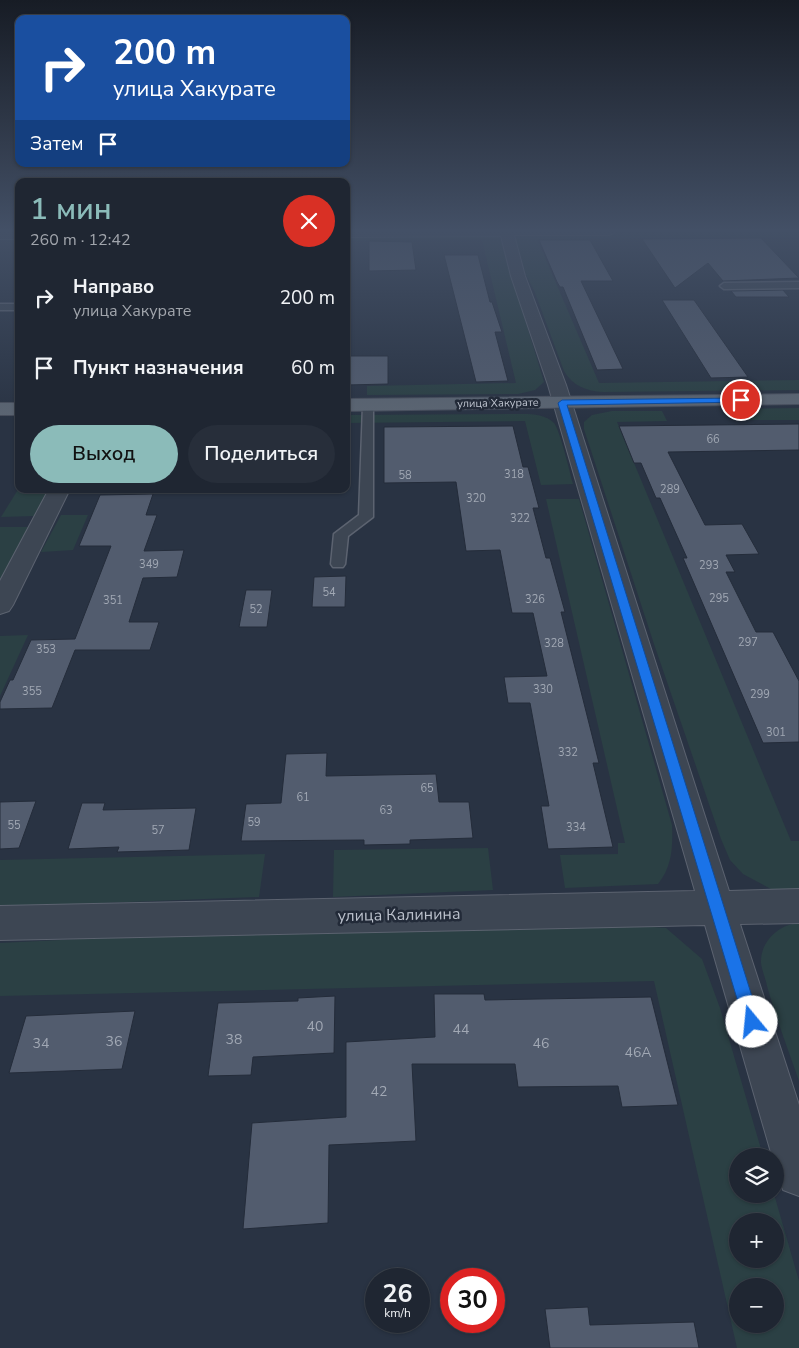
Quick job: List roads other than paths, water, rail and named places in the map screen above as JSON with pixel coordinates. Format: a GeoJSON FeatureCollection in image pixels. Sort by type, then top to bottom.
{"type":"FeatureCollection","features":[{"type":"Feature","properties":{"kind":"main road","name":"улица Хакурате"},"geometry":{"type":"LineString","coordinates":[[350,405],[799,399]]}},
{"type":"Feature","properties":{"kind":"main road"},"geometry":{"type":"LineString","coordinates":[[0,409],[15,409]]}},
{"type":"Feature","properties":{"kind":"street"},"geometry":{"type":"LineString","coordinates":[[524,294],[562,403],[799,1174]]}},
{"type":"Feature","properties":{"kind":"street"},"geometry":{"type":"LineString","coordinates":[[0,605],[57,493]]}},
{"type":"Feature","properties":{"kind":"street","name":"улица Калинина"},"geometry":{"type":"LineString","coordinates":[[0,923],[799,906]]}},
{"type":"Feature","properties":{"kind":"lane"},"geometry":{"type":"LineString","coordinates":[[0,308],[15,307]]}},
{"type":"Feature","properties":{"kind":"lane"},"geometry":{"type":"LineString","coordinates":[[338,564],[341,534],[366,517],[368,405]]}}]}
